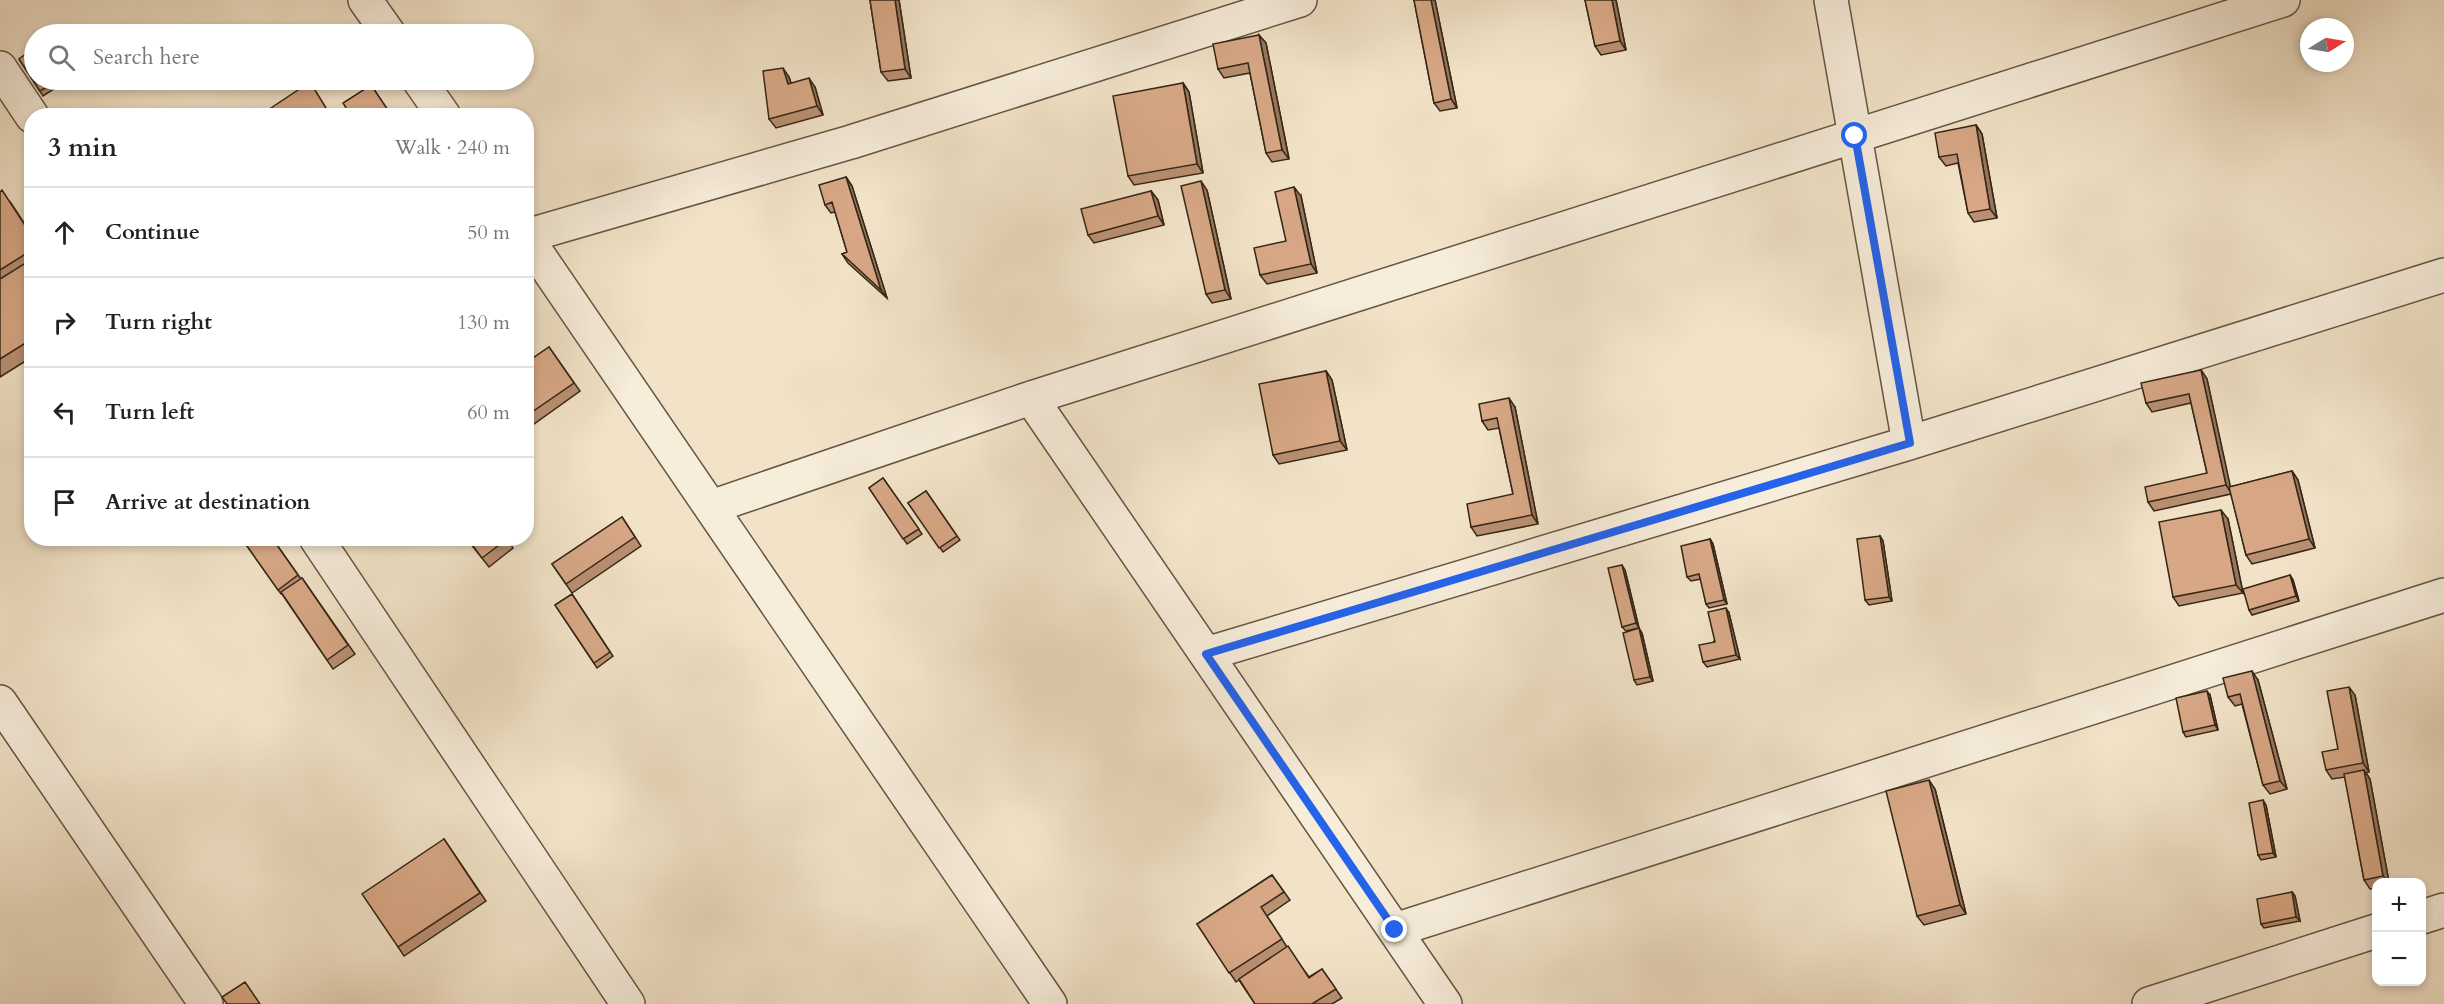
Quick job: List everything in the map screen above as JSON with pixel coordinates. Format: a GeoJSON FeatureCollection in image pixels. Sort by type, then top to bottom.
{"type":"FeatureCollection","features":[{"type":"Feature","properties":{"kind":"street"},"geometry":{"type":"LineString","coordinates":[[365,0],[381,24]]}},
{"type":"Feature","properties":{"kind":"street"},"geometry":{"type":"LineString","coordinates":[[534,234],[851,142],[1300,0]]}},
{"type":"Feature","properties":{"kind":"street"},"geometry":{"type":"LineString","coordinates":[[1831,0],[1910,443]]}},
{"type":"Feature","properties":{"kind":"street"},"geometry":{"type":"LineString","coordinates":[[711,507],[1031,398],[2283,0]]}},
{"type":"Feature","properties":{"kind":"street"},"geometry":{"type":"LineString","coordinates":[[0,68],[27,108]]}},
{"type":"Feature","properties":{"kind":"street"},"geometry":{"type":"LineString","coordinates":[[426,90],[438,108]]}},
{"type":"Feature","properties":{"kind":"street"},"geometry":{"type":"LineString","coordinates":[[534,248],[1050,1004]]}},
{"type":"Feature","properties":{"kind":"street"},"geometry":{"type":"LineString","coordinates":[[1206,654],[1910,443],[2444,275]]}},
{"type":"Feature","properties":{"kind":"street"},"geometry":{"type":"LineString","coordinates":[[1031,398],[1446,1004]]}},
{"type":"Feature","properties":{"kind":"street"},"geometry":{"type":"LineString","coordinates":[[321,546],[628,1004]]}},
{"type":"Feature","properties":{"kind":"street"},"geometry":{"type":"LineString","coordinates":[[1395,930],[2444,596]]}},
{"type":"Feature","properties":{"kind":"street"},"geometry":{"type":"LineString","coordinates":[[0,702],[206,1004]]}},
{"type":"Feature","properties":{"kind":"street"},"geometry":{"type":"LineString","coordinates":[[2426,915],[2444,910]]}},
{"type":"Feature","properties":{"kind":"street"},"geometry":{"type":"LineString","coordinates":[[2149,1004],[2373,932]]}},
{"type":"Feature","properties":{"kind":"building"},"geometry":{"type":"Polygon","coordinates":[[[870,0],[895,0],[905,69],[881,72],[870,0]]]}},
{"type":"Feature","properties":{"kind":"building"},"geometry":{"type":"Polygon","coordinates":[[[1414,0],[1431,0],[1451,99],[1434,103],[1414,0]]]}},
{"type":"Feature","properties":{"kind":"building"},"geometry":{"type":"Polygon","coordinates":[[[1585,0],[1612,0],[1620,41],[1595,46],[1585,0]]]}},
{"type":"Feature","properties":{"kind":"building"},"geometry":{"type":"Polygon","coordinates":[[[1259,35],[1282,150],[1266,153],[1248,63],[1218,69],[1213,44],[1259,35]]]}},
{"type":"Feature","properties":{"kind":"building"},"geometry":{"type":"Polygon","coordinates":[[[24,55],[24,67],[19,59],[24,55]]]}},
{"type":"Feature","properties":{"kind":"building"},"geometry":{"type":"Polygon","coordinates":[[[783,68],[788,84],[809,78],[817,106],[769,119],[763,71],[783,68]]]}},
{"type":"Feature","properties":{"kind":"building"},"geometry":{"type":"Polygon","coordinates":[[[1183,83],[1197,164],[1128,176],[1113,96],[1183,83]]]}},
{"type":"Feature","properties":{"kind":"building"},"geometry":{"type":"Polygon","coordinates":[[[298,90],[315,90],[326,108],[271,108],[298,90]]]}},
{"type":"Feature","properties":{"kind":"building"},"geometry":{"type":"Polygon","coordinates":[[[363,90],[374,90],[387,108],[346,108],[343,103],[363,90]]]}},
{"type":"Feature","properties":{"kind":"building"},"geometry":{"type":"Polygon","coordinates":[[[1976,125],[1990,209],[1968,213],[1957,154],[1939,157],[1935,133],[1976,125]]]}},
{"type":"Feature","properties":{"kind":"building"},"geometry":{"type":"Polygon","coordinates":[[[846,177],[881,290],[842,254],[847,252],[832,202],[825,205],[819,185],[846,177]]]}},
{"type":"Feature","properties":{"kind":"building"},"geometry":{"type":"Polygon","coordinates":[[[1201,181],[1225,290],[1206,294],[1181,186],[1201,181]]]}},
{"type":"Feature","properties":{"kind":"building"},"geometry":{"type":"Polygon","coordinates":[[[1294,187],[1311,264],[1260,275],[1254,248],[1286,241],[1275,192],[1294,187]]]}},
{"type":"Feature","properties":{"kind":"building"},"geometry":{"type":"Polygon","coordinates":[[[2,190],[24,224],[24,255],[0,270],[0,192],[2,190]]]}},
{"type":"Feature","properties":{"kind":"building"},"geometry":{"type":"Polygon","coordinates":[[[1151,191],[1158,216],[1088,235],[1081,209],[1151,191]]]}},
{"type":"Feature","properties":{"kind":"building"},"geometry":{"type":"Polygon","coordinates":[[[24,264],[24,344],[0,359],[0,279],[24,264]]]}},
{"type":"Feature","properties":{"kind":"building"},"geometry":{"type":"Polygon","coordinates":[[[549,347],[574,383],[534,410],[534,357],[549,347]]]}},
{"type":"Feature","properties":{"kind":"building"},"geometry":{"type":"Polygon","coordinates":[[[2201,370],[2226,485],[2148,502],[2145,487],[2207,473],[2189,394],[2146,403],[2141,383],[2201,370]]]}},
{"type":"Feature","properties":{"kind":"building"},"geometry":{"type":"Polygon","coordinates":[[[1326,371],[1340,441],[1273,455],[1259,384],[1326,371]]]}},
{"type":"Feature","properties":{"kind":"building"},"geometry":{"type":"Polygon","coordinates":[[[1509,398],[1532,515],[1471,527],[1467,504],[1513,494],[1497,418],[1482,421],[1479,404],[1509,398]]]}},
{"type":"Feature","properties":{"kind":"building"},"geometry":{"type":"Polygon","coordinates":[[[2292,471],[2309,539],[2246,555],[2229,487],[2292,471]]]}},
{"type":"Feature","properties":{"kind":"building"},"geometry":{"type":"Polygon","coordinates":[[[883,478],[919,529],[903,539],[869,488],[883,478]]]}},
{"type":"Feature","properties":{"kind":"building"},"geometry":{"type":"Polygon","coordinates":[[[926,491],[957,536],[939,548],[908,503],[926,491]]]}},
{"type":"Feature","properties":{"kind":"building"},"geometry":{"type":"Polygon","coordinates":[[[2221,510],[2236,585],[2173,597],[2159,522],[2221,510]]]}},
{"type":"Feature","properties":{"kind":"building"},"geometry":{"type":"Polygon","coordinates":[[[622,517],[635,537],[566,584],[552,564],[622,517]]]}},
{"type":"Feature","properties":{"kind":"building"},"geometry":{"type":"Polygon","coordinates":[[[1880,536],[1889,597],[1865,600],[1857,539],[1880,536]]]}},
{"type":"Feature","properties":{"kind":"building"},"geometry":{"type":"Polygon","coordinates":[[[1710,539],[1724,600],[1706,604],[1699,574],[1687,577],[1681,546],[1710,539]]]}},
{"type":"Feature","properties":{"kind":"building"},"geometry":{"type":"Polygon","coordinates":[[[247,546],[278,546],[298,575],[278,590],[247,546]]]}},
{"type":"Feature","properties":{"kind":"building"},"geometry":{"type":"Polygon","coordinates":[[[473,546],[498,546],[482,558],[473,546]]]}},
{"type":"Feature","properties":{"kind":"building"},"geometry":{"type":"Polygon","coordinates":[[[1622,565],[1636,623],[1622,627],[1608,568],[1622,565]]]}},
{"type":"Feature","properties":{"kind":"building"},"geometry":{"type":"Polygon","coordinates":[[[2290,575],[2296,596],[2249,610],[2243,589],[2290,575]]]}},
{"type":"Feature","properties":{"kind":"building"},"geometry":{"type":"Polygon","coordinates":[[[302,578],[348,645],[327,660],[281,592],[302,578]]]}},
{"type":"Feature","properties":{"kind":"building"},"geometry":{"type":"Polygon","coordinates":[[[572,594],[610,652],[594,663],[555,605],[572,594]]]}},
{"type":"Feature","properties":{"kind":"building"},"geometry":{"type":"Polygon","coordinates":[[[1726,608],[1736,655],[1703,662],[1699,645],[1715,642],[1708,612],[1726,608]]]}},
{"type":"Feature","properties":{"kind":"building"},"geometry":{"type":"Polygon","coordinates":[[[1639,628],[1650,677],[1634,680],[1623,633],[1639,628]]]}},
{"type":"Feature","properties":{"kind":"building"},"geometry":{"type":"Polygon","coordinates":[[[2252,671],[2280,781],[2263,785],[2240,694],[2228,697],[2223,678],[2252,671]]]}},
{"type":"Feature","properties":{"kind":"building"},"geometry":{"type":"Polygon","coordinates":[[[2349,687],[2363,763],[2326,770],[2322,752],[2338,749],[2327,691],[2349,687]]]}},
{"type":"Feature","properties":{"kind":"building"},"geometry":{"type":"Polygon","coordinates":[[[2207,691],[2215,725],[2183,732],[2176,698],[2207,691]]]}},
{"type":"Feature","properties":{"kind":"building"},"geometry":{"type":"Polygon","coordinates":[[[2364,770],[2383,876],[2364,880],[2344,774],[2364,770]]]}},
{"type":"Feature","properties":{"kind":"building"},"geometry":{"type":"Polygon","coordinates":[[[1929,780],[1960,905],[1917,916],[1886,791],[1929,780]]]}},
{"type":"Feature","properties":{"kind":"building"},"geometry":{"type":"Polygon","coordinates":[[[2263,800],[2273,853],[2258,855],[2249,803],[2263,800]]]}},
{"type":"Feature","properties":{"kind":"building"},"geometry":{"type":"Polygon","coordinates":[[[444,839],[480,893],[398,947],[362,894],[444,839]]]}},
{"type":"Feature","properties":{"kind":"building"},"geometry":{"type":"Polygon","coordinates":[[[1272,875],[1284,892],[1261,907],[1282,939],[1229,973],[1197,924],[1272,875]]]}},
{"type":"Feature","properties":{"kind":"building"},"geometry":{"type":"Polygon","coordinates":[[[2292,892],[2296,917],[2261,924],[2257,899],[2292,892]]]}},
{"type":"Feature","properties":{"kind":"building"},"geometry":{"type":"Polygon","coordinates":[[[1288,946],[1309,978],[1322,969],[1336,989],[1312,1004],[1255,1004],[1239,979],[1288,946]]]}},
{"type":"Feature","properties":{"kind":"building"},"geometry":{"type":"Polygon","coordinates":[[[245,982],[260,1004],[227,1004],[222,997],[245,982]]]}},
{"type":"Feature","properties":{"kind":"route"},"geometry":{"type":"LineString","coordinates":[[1395,930],[1206,654],[1910,443],[1855,136]]}}]}
